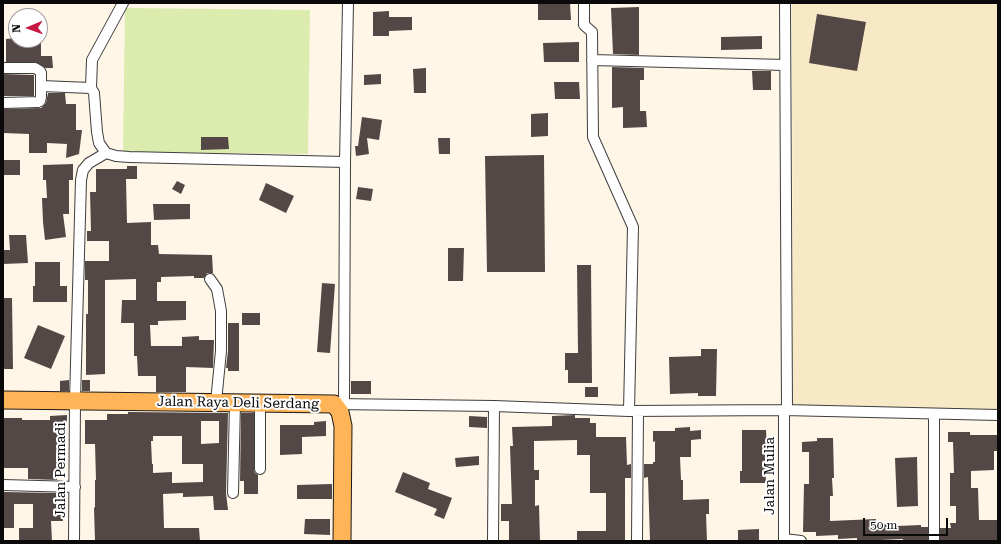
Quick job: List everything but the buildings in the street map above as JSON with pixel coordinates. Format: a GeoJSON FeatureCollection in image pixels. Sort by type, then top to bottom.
{"type":"FeatureCollection","features":[{"type":"Feature","properties":{"kind":"main road","name":"Jalan Raya Deli Serdang"},"geometry":{"type":"LineString","coordinates":[[3,400],[339,404],[343,426],[342,541]]}},
{"type":"Feature","properties":{"kind":"street"},"geometry":{"type":"LineString","coordinates":[[123,3],[92,60],[91,88],[94,93],[97,132],[99,143],[106,153],[129,157],[345,162]]}},
{"type":"Feature","properties":{"kind":"street"},"geometry":{"type":"LineString","coordinates":[[348,3],[339,404],[494,406],[633,411],[786,410],[998,415]]}},
{"type":"Feature","properties":{"kind":"street"},"geometry":{"type":"LineString","coordinates":[[584,3],[584,25],[592,32],[593,137],[633,227],[633,411],[637,541]]}},
{"type":"Feature","properties":{"kind":"street","name":"Jalan Mulia"},"geometry":{"type":"LineString","coordinates":[[784,540],[786,410],[785,3]]}},
{"type":"Feature","properties":{"kind":"street"},"geometry":{"type":"LineString","coordinates":[[592,60],[785,65]]}},
{"type":"Feature","properties":{"kind":"street"},"geometry":{"type":"LineString","coordinates":[[3,68],[38,69],[41,73],[40,101],[3,103]]}},
{"type":"Feature","properties":{"kind":"street"},"geometry":{"type":"LineString","coordinates":[[41,86],[91,88]]}},
{"type":"Feature","properties":{"kind":"street","name":"Jalan Permadi"},"geometry":{"type":"LineString","coordinates":[[74,541],[75,400],[81,180],[83,170],[89,162],[106,153]]}},
{"type":"Feature","properties":{"kind":"street"},"geometry":{"type":"LineString","coordinates":[[210,279],[217,290],[221,311],[221,351],[216,402]]}},
{"type":"Feature","properties":{"kind":"street"},"geometry":{"type":"LineString","coordinates":[[234,493],[235,402]]}},
{"type":"Feature","properties":{"kind":"street"},"geometry":{"type":"LineString","coordinates":[[260,403],[260,468]]}},
{"type":"Feature","properties":{"kind":"street"},"geometry":{"type":"LineString","coordinates":[[493,541],[494,406]]}},
{"type":"Feature","properties":{"kind":"street"},"geometry":{"type":"LineString","coordinates":[[934,414],[934,541]]}},
{"type":"Feature","properties":{"kind":"street"},"geometry":{"type":"LineString","coordinates":[[3,485],[75,487]]}},
{"type":"Feature","properties":{"kind":"street"},"geometry":{"type":"LineString","coordinates":[[784,540],[801,541]]}},
{"type":"Feature","properties":{"kind":"shaded area"},"geometry":{"type":"Polygon","coordinates":[[[792,3],[998,3],[998,415],[793,414],[792,3]]]}},
{"type":"Feature","properties":{"kind":"green space"},"geometry":{"type":"Polygon","coordinates":[[[125,8],[310,10],[308,154],[123,152],[125,8]]]}}]}
